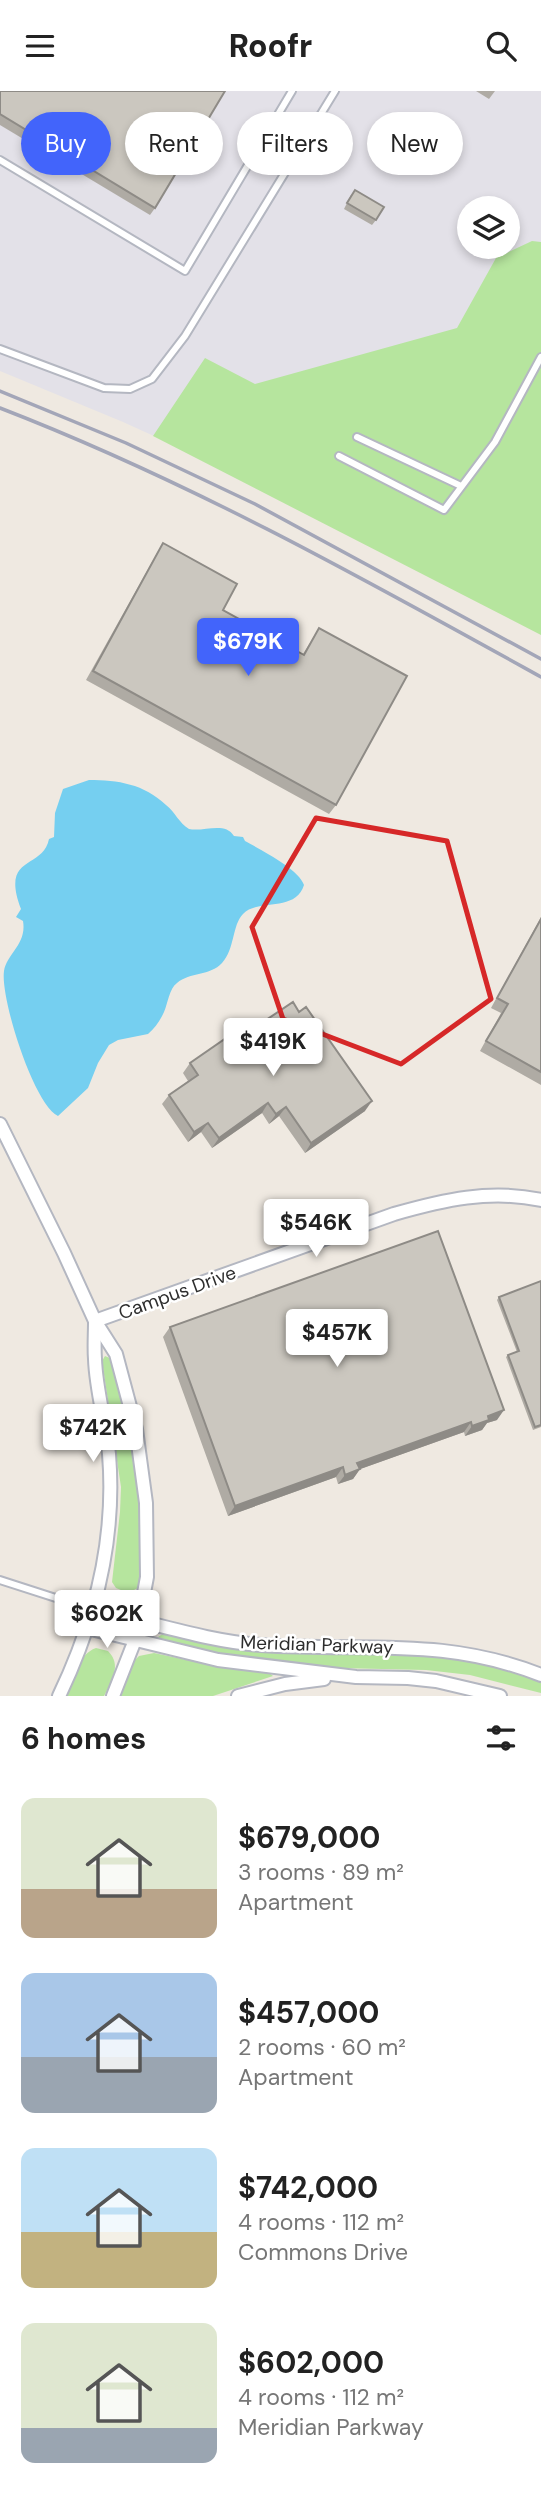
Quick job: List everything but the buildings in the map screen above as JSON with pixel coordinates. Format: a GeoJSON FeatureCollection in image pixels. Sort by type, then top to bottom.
{"type":"FeatureCollection","features":[{"type":"Feature","properties":{"kind":"street"},"geometry":{"type":"LineString","coordinates":[[0,1124],[65,1253],[95,1321],[116,1354],[136,1429],[148,1539],[148,1577],[135,1640],[113,1696]]}},
{"type":"Feature","properties":{"kind":"street","name":"Campus Drive"},"geometry":{"type":"LineString","coordinates":[[95,1321],[433,1202],[506,1195],[541,1200]]}},
{"type":"Feature","properties":{"kind":"street"},"geometry":{"type":"LineString","coordinates":[[59,1696],[93,1609],[107,1549],[111,1491],[95,1361],[95,1321]]}},
{"type":"Feature","properties":{"kind":"street","name":"Meridian Parkway"},"geometry":{"type":"LineString","coordinates":[[93,1609],[240,1643],[403,1646],[450,1650],[513,1665],[541,1675]]}},
{"type":"Feature","properties":{"kind":"street","name":"Meridian Parkway"},"geometry":{"type":"LineString","coordinates":[[87,1627],[218,1660],[356,1677],[436,1681],[500,1696]]}},
{"type":"Feature","properties":{"kind":"street"},"geometry":{"type":"LineString","coordinates":[[239,1696],[285,1684],[356,1677]]}},
{"type":"Feature","properties":{"kind":"lane"},"geometry":{"type":"LineString","coordinates":[[0,159],[185,271],[292,91]]}},
{"type":"Feature","properties":{"kind":"lane"},"geometry":{"type":"LineString","coordinates":[[0,349],[104,388],[130,390],[152,379],[185,336],[335,91]]}},
{"type":"Feature","properties":{"kind":"lane"},"geometry":{"type":"LineString","coordinates":[[339,456],[444,509],[495,442],[541,357]]}},
{"type":"Feature","properties":{"kind":"lane"},"geometry":{"type":"LineString","coordinates":[[357,437],[461,487]]}},
{"type":"Feature","properties":{"kind":"lane"},"geometry":{"type":"LineString","coordinates":[[0,1580],[93,1609]]}},
{"type":"Feature","properties":{"kind":"highlighted area"},"geometry":{"type":"Polygon","coordinates":[[[316,818],[447,841],[491,999],[401,1064],[283,1019],[252,927],[316,818]]]}},
{"type":"Feature","properties":{"kind":"shaded area"},"geometry":{"type":"Polygon","coordinates":[[[0,91],[541,91],[541,634],[220,466],[0,371],[0,91]]]}},
{"type":"Feature","properties":{"kind":"green space"},"geometry":{"type":"Polygon","coordinates":[[[532,241],[541,242],[541,635],[153,436],[205,358],[255,384],[457,328],[495,259],[520,259],[520,247],[532,241]]]}},
{"type":"Feature","properties":{"kind":"green space"},"geometry":{"type":"Polygon","coordinates":[[[105,1356],[112,1359],[119,1387],[140,1499],[140,1584],[128,1593],[116,1588],[112,1582],[121,1487],[102,1361],[105,1356]]]}},
{"type":"Feature","properties":{"kind":"green space"},"geometry":{"type":"Polygon","coordinates":[[[164,1633],[230,1647],[270,1652],[407,1653],[464,1659],[541,1681],[541,1693],[470,1675],[426,1670],[338,1668],[229,1655],[161,1640],[158,1637],[164,1633]]]}},
{"type":"Feature","properties":{"kind":"green space"},"geometry":{"type":"Polygon","coordinates":[[[96,1648],[108,1651],[115,1667],[104,1696],[66,1696],[80,1662],[96,1648]]]}},
{"type":"Feature","properties":{"kind":"green space"},"geometry":{"type":"Polygon","coordinates":[[[154,1653],[215,1666],[268,1672],[273,1676],[213,1696],[119,1696],[135,1660],[139,1656],[154,1653]]]}},
{"type":"Feature","properties":{"kind":"water"},"geometry":{"type":"Polygon","coordinates":[[[89,780],[120,782],[149,792],[189,829],[220,828],[234,836],[243,837],[245,841],[287,866],[304,885],[293,899],[250,909],[243,914],[222,963],[212,970],[177,983],[170,992],[161,1018],[148,1034],[118,1040],[109,1045],[88,1088],[58,1116],[39,1093],[20,1050],[7,1003],[4,971],[22,936],[23,921],[16,917],[21,909],[16,891],[19,871],[39,855],[49,839],[54,837],[55,813],[63,789],[89,780]]]}},
{"type":"Feature","properties":{"kind":"railway"},"geometry":{"type":"LineString","coordinates":[[0,391],[126,443],[255,504],[541,659]]}},
{"type":"Feature","properties":{"kind":"railway"},"geometry":{"type":"LineString","coordinates":[[0,408],[70,436],[208,499],[342,568],[541,677]]}}]}
